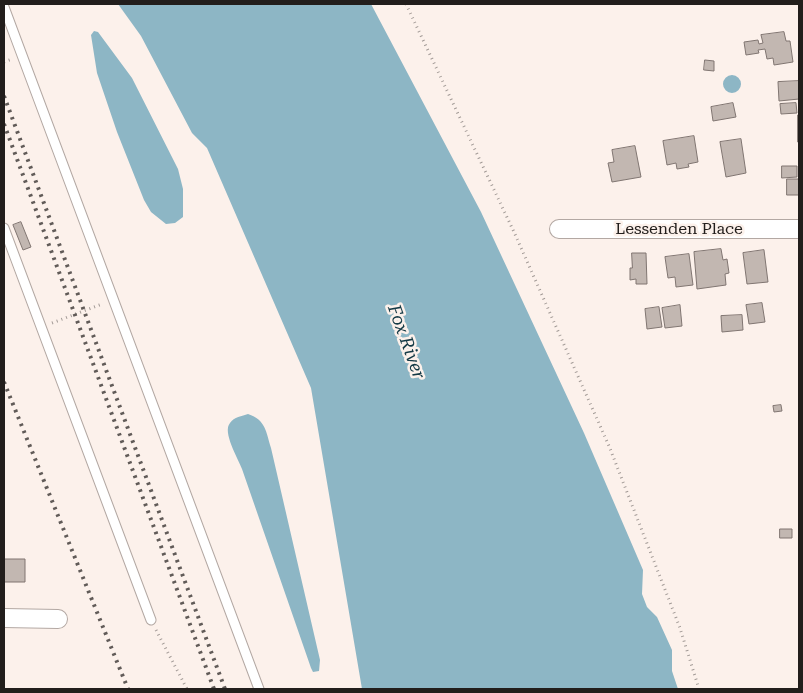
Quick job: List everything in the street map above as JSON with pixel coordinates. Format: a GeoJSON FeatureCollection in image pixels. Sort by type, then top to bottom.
{"type":"FeatureCollection","features":[{"type":"Feature","properties":{"kind":"street","name":"Lessenden Place"},"geometry":{"type":"LineString","coordinates":[[559,229],[799,229]]}},
{"type":"Feature","properties":{"kind":"street"},"geometry":{"type":"LineString","coordinates":[[4,618],[58,619]]}},
{"type":"Feature","properties":{"kind":"lane"},"geometry":{"type":"LineString","coordinates":[[4,7],[259,689]]}},
{"type":"Feature","properties":{"kind":"lane"},"geometry":{"type":"LineString","coordinates":[[4,228],[151,620]]}},
{"type":"Feature","properties":{"kind":"path"},"geometry":{"type":"LineString","coordinates":[[406,4],[514,232],[609,446],[680,628],[699,689]]}},
{"type":"Feature","properties":{"kind":"path"},"geometry":{"type":"LineString","coordinates":[[42,327],[67,315],[113,300]]}},
{"type":"Feature","properties":{"kind":"path"},"geometry":{"type":"LineString","coordinates":[[151,620],[187,689]]}},
{"type":"Feature","properties":{"kind":"water","name":"Fox River"},"geometry":{"type":"Polygon","coordinates":[[[118,4],[371,4],[481,212],[584,433],[643,570],[642,594],[647,607],[657,617],[672,650],[672,671],[678,689],[362,689],[311,388],[207,148],[192,133],[141,36],[118,4]]]}},
{"type":"Feature","properties":{"kind":"water"},"geometry":{"type":"Polygon","coordinates":[[[94,31],[98,32],[132,78],[178,169],[183,189],[183,217],[175,223],[166,224],[151,212],[144,200],[117,132],[97,73],[91,35],[94,31]]]}},
{"type":"Feature","properties":{"kind":"water"},"geometry":{"type":"Polygon","coordinates":[[[732,75],[738,78],[741,84],[738,90],[732,93],[726,90],[723,84],[726,78],[732,75]]]}},
{"type":"Feature","properties":{"kind":"water"},"geometry":{"type":"Polygon","coordinates":[[[248,414],[262,423],[271,448],[320,660],[319,671],[313,672],[311,668],[242,469],[229,439],[228,427],[230,423],[236,418],[248,414]]]}},
{"type":"Feature","properties":{"kind":"building"},"geometry":{"type":"Polygon","coordinates":[[[784,32],[786,41],[790,41],[793,62],[774,65],[773,58],[767,59],[765,49],[758,50],[759,53],[746,55],[744,42],[758,40],[759,44],[763,43],[761,35],[784,32]]]}},
{"type":"Feature","properties":{"kind":"building"},"geometry":{"type":"Polygon","coordinates":[[[705,60],[714,61],[714,71],[704,70],[705,60]]]}},
{"type":"Feature","properties":{"kind":"building"},"geometry":{"type":"Polygon","coordinates":[[[799,81],[799,99],[779,101],[778,82],[799,81]]]}},
{"type":"Feature","properties":{"kind":"building"},"geometry":{"type":"Polygon","coordinates":[[[733,103],[736,117],[713,121],[711,107],[733,103]]]}},
{"type":"Feature","properties":{"kind":"building"},"geometry":{"type":"Polygon","coordinates":[[[796,103],[797,113],[781,114],[780,104],[796,103]]]}},
{"type":"Feature","properties":{"kind":"building"},"geometry":{"type":"Polygon","coordinates":[[[799,115],[799,142],[798,142],[799,115]]]}},
{"type":"Feature","properties":{"kind":"building"},"geometry":{"type":"Polygon","coordinates":[[[694,136],[698,162],[688,164],[689,167],[677,169],[676,163],[667,165],[663,141],[694,136]]]}},
{"type":"Feature","properties":{"kind":"building"},"geometry":{"type":"Polygon","coordinates":[[[741,139],[746,173],[726,177],[720,142],[741,139]]]}},
{"type":"Feature","properties":{"kind":"building"},"geometry":{"type":"Polygon","coordinates":[[[635,146],[641,177],[612,182],[608,163],[614,162],[612,150],[635,146]]]}},
{"type":"Feature","properties":{"kind":"building"},"geometry":{"type":"Polygon","coordinates":[[[782,166],[797,166],[797,177],[782,178],[782,166]]]}},
{"type":"Feature","properties":{"kind":"building"},"geometry":{"type":"Polygon","coordinates":[[[787,179],[799,179],[799,195],[787,195],[787,179]]]}},
{"type":"Feature","properties":{"kind":"building"},"geometry":{"type":"Polygon","coordinates":[[[21,222],[31,247],[23,250],[13,225],[21,222]]]}},
{"type":"Feature","properties":{"kind":"building"},"geometry":{"type":"Polygon","coordinates":[[[721,249],[723,260],[727,259],[729,273],[725,274],[726,285],[697,289],[694,252],[721,249]]]}},
{"type":"Feature","properties":{"kind":"building"},"geometry":{"type":"Polygon","coordinates":[[[764,250],[768,282],[747,284],[743,253],[764,250]]]}},
{"type":"Feature","properties":{"kind":"building"},"geometry":{"type":"Polygon","coordinates":[[[632,253],[646,253],[647,284],[636,284],[636,279],[630,280],[632,253]]]}},
{"type":"Feature","properties":{"kind":"building"},"geometry":{"type":"Polygon","coordinates":[[[689,254],[693,285],[676,287],[675,277],[668,278],[665,257],[689,254]]]}},
{"type":"Feature","properties":{"kind":"building"},"geometry":{"type":"Polygon","coordinates":[[[762,303],[765,322],[749,324],[746,305],[762,303]]]}},
{"type":"Feature","properties":{"kind":"building"},"geometry":{"type":"Polygon","coordinates":[[[680,305],[682,326],[665,328],[662,308],[680,305]]]}},
{"type":"Feature","properties":{"kind":"building"},"geometry":{"type":"Polygon","coordinates":[[[659,307],[662,327],[647,329],[645,309],[659,307]]]}},
{"type":"Feature","properties":{"kind":"building"},"geometry":{"type":"Polygon","coordinates":[[[742,315],[743,330],[722,332],[721,316],[742,315]]]}},
{"type":"Feature","properties":{"kind":"building"},"geometry":{"type":"Polygon","coordinates":[[[781,405],[782,411],[774,412],[773,406],[781,405]]]}},
{"type":"Feature","properties":{"kind":"building"},"geometry":{"type":"Polygon","coordinates":[[[780,529],[792,529],[792,538],[780,538],[780,529]]]}},
{"type":"Feature","properties":{"kind":"building"},"geometry":{"type":"Polygon","coordinates":[[[4,559],[25,559],[25,582],[4,582],[4,559]]]}},
{"type":"Feature","properties":{"kind":"railway"},"geometry":{"type":"LineString","coordinates":[[4,96],[225,689]]}},
{"type":"Feature","properties":{"kind":"railway"},"geometry":{"type":"LineString","coordinates":[[4,124],[214,689]]}},
{"type":"Feature","properties":{"kind":"railway"},"geometry":{"type":"LineString","coordinates":[[4,382],[128,689]]}}]}
